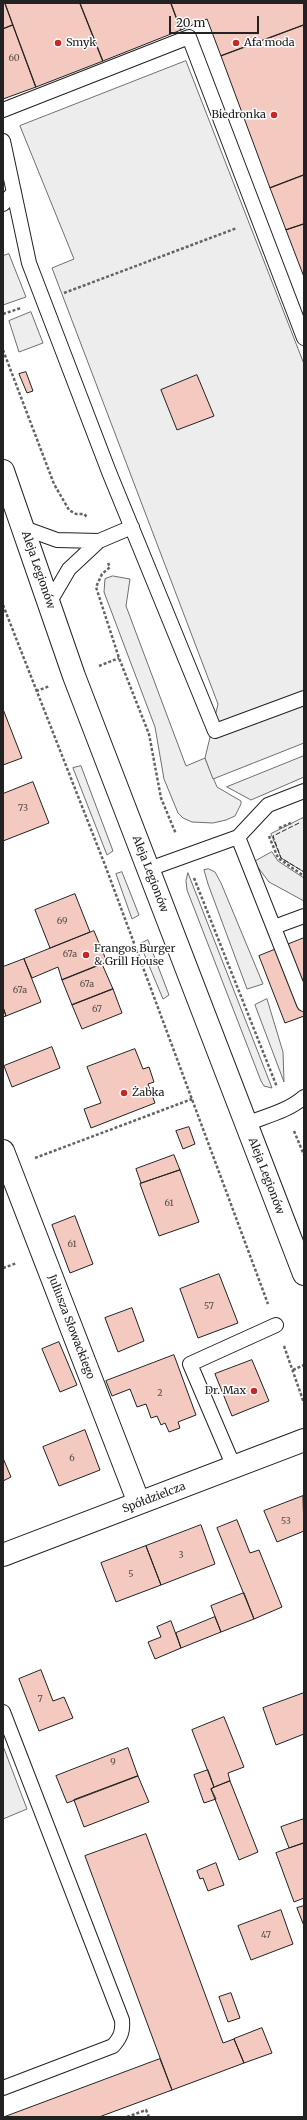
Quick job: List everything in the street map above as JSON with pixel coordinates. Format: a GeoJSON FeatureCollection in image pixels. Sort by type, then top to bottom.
{"type":"FeatureCollection","features":[{"type":"Feature","properties":{"kind":"main road","name":"Aleja Legionów"},"geometry":{"type":"LineString","coordinates":[[3,471],[74,676],[304,1274]]}},
{"type":"Feature","properties":{"kind":"main road","name":"Juliusza Słowackiego"},"geometry":{"type":"LineString","coordinates":[[6,1159],[139,1503]]}},
{"type":"Feature","properties":{"kind":"main road","name":"Spółdzielcza"},"geometry":{"type":"LineString","coordinates":[[3,1555],[304,1440]]}},
{"type":"Feature","properties":{"kind":"lane"},"geometry":{"type":"LineString","coordinates":[[3,110],[189,37],[304,338]]}},
{"type":"Feature","properties":{"kind":"lane"},"geometry":{"type":"LineString","coordinates":[[3,141],[8,191],[29,263],[132,527],[215,731],[304,698]]}},
{"type":"Feature","properties":{"kind":"lane"},"geometry":{"type":"LineString","coordinates":[[3,204],[8,191]]}},
{"type":"Feature","properties":{"kind":"lane"},"geometry":{"type":"LineString","coordinates":[[49,603],[68,569],[99,541],[132,527]]}},
{"type":"Feature","properties":{"kind":"lane"},"geometry":{"type":"LineString","coordinates":[[24,528],[56,540],[99,541]]}},
{"type":"Feature","properties":{"kind":"lane"},"geometry":{"type":"LineString","coordinates":[[149,869],[238,838],[268,805],[304,791]]}},
{"type":"Feature","properties":{"kind":"lane"},"geometry":{"type":"LineString","coordinates":[[238,838],[304,1004]]}},
{"type":"Feature","properties":{"kind":"lane"},"geometry":{"type":"LineString","coordinates":[[274,927],[304,916]]}},
{"type":"Feature","properties":{"kind":"lane"},"geometry":{"type":"LineString","coordinates":[[246,1124],[286,1109],[296,1104],[304,1097]]}},
{"type":"Feature","properties":{"kind":"lane"},"geometry":{"type":"LineString","coordinates":[[234,1467],[190,1364],[276,1325]]}},
{"type":"Feature","properties":{"kind":"lane"},"geometry":{"type":"LineString","coordinates":[[3,1712],[122,2020],[123,2030],[119,2039],[113,2046],[3,2088]]}},
{"type":"Feature","properties":{"kind":"path"},"geometry":{"type":"LineString","coordinates":[[3,314],[43,301],[258,220]]}},
{"type":"Feature","properties":{"kind":"path"},"geometry":{"type":"LineString","coordinates":[[3,350],[54,484],[69,510],[76,514],[84,514],[91,520],[110,567],[102,574],[96,587],[119,658],[149,734],[161,798],[186,857],[304,1155]]}},
{"type":"Feature","properties":{"kind":"path"},"geometry":{"type":"LineString","coordinates":[[3,605],[105,865],[304,1403]]}},
{"type":"Feature","properties":{"kind":"path"},"geometry":{"type":"LineString","coordinates":[[292,822],[268,834],[278,858],[304,876]]}},
{"type":"Feature","properties":{"kind":"path"},"geometry":{"type":"LineString","coordinates":[[6,1159],[192,1099]]}},
{"type":"Feature","properties":{"kind":"path"},"geometry":{"type":"LineString","coordinates":[[293,1370],[304,1365]]}},
{"type":"Feature","properties":{"kind":"path"},"geometry":{"type":"LineString","coordinates":[[127,2117],[146,2110],[149,2117]]}},
{"type":"Feature","properties":{"kind":"shaded area"},"geometry":{"type":"Polygon","coordinates":[[[186,61],[304,364],[304,743],[213,779],[205,758],[218,704],[52,268],[74,259],[20,126],[186,61]]]}},
{"type":"Feature","properties":{"kind":"shaded area"},"geometry":{"type":"Polygon","coordinates":[[[9,254],[26,297],[3,305],[3,256],[9,254]]]}},
{"type":"Feature","properties":{"kind":"shaded area"},"geometry":{"type":"Polygon","coordinates":[[[31,312],[43,343],[19,352],[9,321],[31,312]]]}},
{"type":"Feature","properties":{"kind":"shaded area"},"geometry":{"type":"Polygon","coordinates":[[[113,576],[130,579],[126,606],[186,766],[205,758],[217,787],[241,801],[235,816],[213,823],[192,822],[183,818],[178,813],[164,779],[155,727],[104,592],[105,579],[113,576]]]}},
{"type":"Feature","properties":{"kind":"shaded area"},"geometry":{"type":"Polygon","coordinates":[[[304,756],[304,777],[251,800],[227,787],[304,756]]]}},
{"type":"Feature","properties":{"kind":"shaded area"},"geometry":{"type":"Polygon","coordinates":[[[81,766],[113,851],[107,855],[73,768],[81,766]]]}},
{"type":"Feature","properties":{"kind":"shaded area"},"geometry":{"type":"Polygon","coordinates":[[[303,818],[304,872],[281,858],[271,834],[303,818]]]}},
{"type":"Feature","properties":{"kind":"shaded area"},"geometry":{"type":"Polygon","coordinates":[[[272,852],[278,861],[304,878],[304,901],[269,882],[254,862],[272,852]]]}},
{"type":"Feature","properties":{"kind":"shaded area"},"geometry":{"type":"Polygon","coordinates":[[[209,869],[215,872],[221,883],[263,984],[247,989],[208,884],[204,870],[209,869]]]}},
{"type":"Feature","properties":{"kind":"shaded area"},"geometry":{"type":"Polygon","coordinates":[[[122,872],[139,915],[132,919],[116,874],[122,872]]]}},
{"type":"Feature","properties":{"kind":"shaded area"},"geometry":{"type":"Polygon","coordinates":[[[188,873],[272,1088],[264,1086],[261,1081],[187,890],[186,881],[188,873]]]}},
{"type":"Feature","properties":{"kind":"shaded area"},"geometry":{"type":"Polygon","coordinates":[[[148,940],[169,995],[163,999],[140,944],[148,940]]]}},
{"type":"Feature","properties":{"kind":"shaded area"},"geometry":{"type":"Polygon","coordinates":[[[267,999],[283,1052],[284,1082],[255,1005],[267,999]]]}},
{"type":"Feature","properties":{"kind":"shaded area"},"geometry":{"type":"Polygon","coordinates":[[[3,1746],[27,1809],[3,1819],[3,1746]]]}},
{"type":"Feature","properties":{"kind":"building"},"geometry":{"type":"Polygon","coordinates":[[[3,3],[5,3],[13,25],[3,29],[3,3]]]}},
{"type":"Feature","properties":{"kind":"building","name":"Smyk"},"geometry":{"type":"Polygon","coordinates":[[[5,3],[80,3],[103,61],[36,87],[5,3]]]}},
{"type":"Feature","properties":{"kind":"building"},"geometry":{"type":"Polygon","coordinates":[[[80,3],[171,3],[181,30],[103,61],[80,3]]]}},
{"type":"Feature","properties":{"kind":"building","name":"Afa moda"},"geometry":{"type":"Polygon","coordinates":[[[171,3],[304,3],[304,25],[221,56],[207,19],[181,30],[171,3]]]}},
{"type":"Feature","properties":{"kind":"building"},"geometry":{"type":"Polygon","coordinates":[[[13,25],[36,87],[3,99],[3,29],[13,25]]]}},
{"type":"Feature","properties":{"kind":"building","name":"Biedronka"},"geometry":{"type":"Polygon","coordinates":[[[304,25],[304,175],[270,188],[221,56],[304,25]]]}},
{"type":"Feature","properties":{"kind":"building"},"geometry":{"type":"Polygon","coordinates":[[[304,175],[304,224],[286,230],[270,188],[304,175]]]}},
{"type":"Feature","properties":{"kind":"building"},"geometry":{"type":"Polygon","coordinates":[[[304,224],[304,277],[286,230],[304,224]]]}},
{"type":"Feature","properties":{"kind":"building"},"geometry":{"type":"Polygon","coordinates":[[[26,372],[33,391],[27,393],[19,374],[26,372]]]}},
{"type":"Feature","properties":{"kind":"building"},"geometry":{"type":"Polygon","coordinates":[[[197,375],[214,416],[177,430],[161,390],[197,375]]]}},
{"type":"Feature","properties":{"kind":"building"},"geometry":{"type":"Polygon","coordinates":[[[3,709],[22,758],[3,765],[3,709]]]}},
{"type":"Feature","properties":{"kind":"building"},"geometry":{"type":"Polygon","coordinates":[[[33,782],[49,823],[3,841],[3,794],[33,782]]]}},
{"type":"Feature","properties":{"kind":"building"},"geometry":{"type":"Polygon","coordinates":[[[75,894],[90,932],[50,948],[35,910],[75,894]]]}},
{"type":"Feature","properties":{"kind":"building"},"geometry":{"type":"Polygon","coordinates":[[[94,931],[107,962],[62,980],[58,967],[32,978],[24,959],[94,931]]]}},
{"type":"Feature","properties":{"kind":"building"},"geometry":{"type":"Polygon","coordinates":[[[304,938],[304,1016],[285,1023],[259,956],[304,938]]]}},
{"type":"Feature","properties":{"kind":"building"},"geometry":{"type":"Polygon","coordinates":[[[24,959],[41,1002],[6,1016],[3,1007],[3,967],[24,959]]]}},
{"type":"Feature","properties":{"kind":"building"},"geometry":{"type":"Polygon","coordinates":[[[102,964],[113,989],[72,1005],[62,980],[102,964]]]}},
{"type":"Feature","properties":{"kind":"building"},"geometry":{"type":"Polygon","coordinates":[[[113,989],[122,1013],[82,1029],[72,1005],[113,989]]]}},
{"type":"Feature","properties":{"kind":"building"},"geometry":{"type":"Polygon","coordinates":[[[3,1007],[6,1016],[3,1017],[3,1007]]]}},
{"type":"Feature","properties":{"kind":"building"},"geometry":{"type":"Polygon","coordinates":[[[52,1047],[60,1068],[12,1087],[4,1066],[52,1047]]]}},
{"type":"Feature","properties":{"kind":"building","name":"Żabka"},"geometry":{"type":"Polygon","coordinates":[[[135,1049],[143,1069],[149,1067],[154,1082],[148,1084],[155,1103],[91,1128],[84,1109],[101,1103],[87,1067],[135,1049]]]}},
{"type":"Feature","properties":{"kind":"building"},"geometry":{"type":"Polygon","coordinates":[[[189,1127],[195,1144],[183,1149],[176,1131],[189,1127]]]}},
{"type":"Feature","properties":{"kind":"building"},"geometry":{"type":"Polygon","coordinates":[[[174,1155],[180,1170],[141,1183],[136,1169],[174,1155]]]}},
{"type":"Feature","properties":{"kind":"building"},"geometry":{"type":"Polygon","coordinates":[[[180,1170],[199,1222],[159,1236],[140,1184],[180,1170]]]}},
{"type":"Feature","properties":{"kind":"building"},"geometry":{"type":"Polygon","coordinates":[[[75,1216],[93,1264],[70,1273],[52,1225],[75,1216]]]}},
{"type":"Feature","properties":{"kind":"building"},"geometry":{"type":"Polygon","coordinates":[[[219,1274],[238,1323],[198,1338],[180,1289],[219,1274]]]}},
{"type":"Feature","properties":{"kind":"building"},"geometry":{"type":"Polygon","coordinates":[[[132,1308],[144,1341],[118,1352],[105,1318],[132,1308]]]}},
{"type":"Feature","properties":{"kind":"building"},"geometry":{"type":"Polygon","coordinates":[[[59,1342],[77,1385],[60,1392],[42,1349],[59,1342]]]}},
{"type":"Feature","properties":{"kind":"building"},"geometry":{"type":"Polygon","coordinates":[[[174,1355],[196,1415],[178,1422],[180,1428],[169,1432],[165,1423],[161,1425],[157,1416],[151,1418],[146,1404],[137,1407],[130,1389],[112,1396],[106,1381],[174,1355]]]}},
{"type":"Feature","properties":{"kind":"building"},"geometry":{"type":"Polygon","coordinates":[[[252,1360],[269,1401],[232,1416],[215,1374],[252,1360]]]}},
{"type":"Feature","properties":{"kind":"building"},"geometry":{"type":"Polygon","coordinates":[[[85,1430],[100,1470],[59,1486],[43,1447],[85,1430]]]}},
{"type":"Feature","properties":{"kind":"building"},"geometry":{"type":"Polygon","coordinates":[[[3,1458],[11,1477],[3,1481],[3,1458]]]}},
{"type":"Feature","properties":{"kind":"building"},"geometry":{"type":"Polygon","coordinates":[[[303,1496],[304,1531],[277,1542],[264,1511],[303,1496]]]}},
{"type":"Feature","properties":{"kind":"building"},"geometry":{"type":"Polygon","coordinates":[[[237,1520],[250,1553],[259,1550],[282,1607],[254,1619],[217,1528],[237,1520]]]}},
{"type":"Feature","properties":{"kind":"building"},"geometry":{"type":"Polygon","coordinates":[[[201,1525],[215,1564],[161,1585],[146,1546],[201,1525]]]}},
{"type":"Feature","properties":{"kind":"building"},"geometry":{"type":"Polygon","coordinates":[[[146,1546],[161,1585],[116,1602],[101,1563],[146,1546]]]}},
{"type":"Feature","properties":{"kind":"building"},"geometry":{"type":"Polygon","coordinates":[[[244,1593],[254,1619],[221,1632],[211,1606],[244,1593]]]}},
{"type":"Feature","properties":{"kind":"building"},"geometry":{"type":"Polygon","coordinates":[[[215,1617],[221,1632],[181,1648],[176,1633],[215,1617]]]}},
{"type":"Feature","properties":{"kind":"building"},"geometry":{"type":"Polygon","coordinates":[[[171,1621],[181,1648],[155,1659],[148,1642],[161,1637],[157,1627],[171,1621]]]}},
{"type":"Feature","properties":{"kind":"building"},"geometry":{"type":"Polygon","coordinates":[[[41,1670],[53,1701],[64,1697],[73,1718],[39,1731],[19,1679],[41,1670]]]}},
{"type":"Feature","properties":{"kind":"building"},"geometry":{"type":"Polygon","coordinates":[[[304,1693],[304,1734],[276,1745],[263,1708],[304,1693]]]}},
{"type":"Feature","properties":{"kind":"building"},"geometry":{"type":"Polygon","coordinates":[[[224,1717],[244,1767],[228,1773],[230,1781],[214,1787],[192,1730],[224,1717]]]}},
{"type":"Feature","properties":{"kind":"building"},"geometry":{"type":"Polygon","coordinates":[[[128,1748],[138,1776],[67,1803],[56,1776],[128,1748]]]}},
{"type":"Feature","properties":{"kind":"building"},"geometry":{"type":"Polygon","coordinates":[[[208,1770],[214,1787],[211,1789],[216,1799],[204,1803],[194,1775],[208,1770]]]}},
{"type":"Feature","properties":{"kind":"building"},"geometry":{"type":"Polygon","coordinates":[[[138,1776],[149,1802],[84,1827],[74,1800],[138,1776]]]}},
{"type":"Feature","properties":{"kind":"building"},"geometry":{"type":"Polygon","coordinates":[[[230,1781],[258,1852],[239,1860],[211,1789],[230,1781]]]}},
{"type":"Feature","properties":{"kind":"building"},"geometry":{"type":"Polygon","coordinates":[[[304,1819],[304,1843],[289,1848],[281,1827],[304,1819]]]}},
{"type":"Feature","properties":{"kind":"building"},"geometry":{"type":"Polygon","coordinates":[[[146,1834],[223,2043],[234,2039],[244,2063],[172,2090],[85,1856],[146,1834]]]}},
{"type":"Feature","properties":{"kind":"building"},"geometry":{"type":"Polygon","coordinates":[[[304,1843],[304,1898],[294,1902],[276,1853],[304,1843]]]}},
{"type":"Feature","properties":{"kind":"building"},"geometry":{"type":"Polygon","coordinates":[[[216,1863],[224,1885],[208,1891],[203,1878],[200,1879],[197,1871],[216,1863]]]}},
{"type":"Feature","properties":{"kind":"building"},"geometry":{"type":"Polygon","coordinates":[[[304,1906],[304,1926],[297,1908],[304,1906]]]}},
{"type":"Feature","properties":{"kind":"building"},"geometry":{"type":"Polygon","coordinates":[[[281,1910],[293,1944],[251,1960],[238,1926],[281,1910]]]}},
{"type":"Feature","properties":{"kind":"building"},"geometry":{"type":"Polygon","coordinates":[[[231,1993],[240,2018],[228,2022],[219,1997],[231,1993]]]}},
{"type":"Feature","properties":{"kind":"building"},"geometry":{"type":"Polygon","coordinates":[[[262,2028],[272,2053],[244,2063],[234,2039],[262,2028]]]}},
{"type":"Feature","properties":{"kind":"building"},"geometry":{"type":"Polygon","coordinates":[[[160,2059],[172,2090],[99,2117],[4,2117],[160,2059]]]}},
{"type":"Feature","properties":{"kind":"fence"},"geometry":{"type":"LineString","coordinates":[[299,823],[273,836],[281,858],[304,872]]}},
{"type":"Feature","properties":{"kind":"place","name":"Smyk"},"geometry":{"type":"Point","coordinates":[58,43]}},
{"type":"Feature","properties":{"kind":"place","name":"Afa moda"},"geometry":{"type":"Point","coordinates":[236,43]}},
{"type":"Feature","properties":{"kind":"place","name":"Biedronka"},"geometry":{"type":"Point","coordinates":[274,115]}},
{"type":"Feature","properties":{"kind":"place","name":"Frangos Burger & Grill House"},"geometry":{"type":"Point","coordinates":[86,955]}},
{"type":"Feature","properties":{"kind":"place","name":"Żabka"},"geometry":{"type":"Point","coordinates":[124,1093]}},
{"type":"Feature","properties":{"kind":"place","name":"Dr. Max"},"geometry":{"type":"Point","coordinates":[254,1391]}}]}
